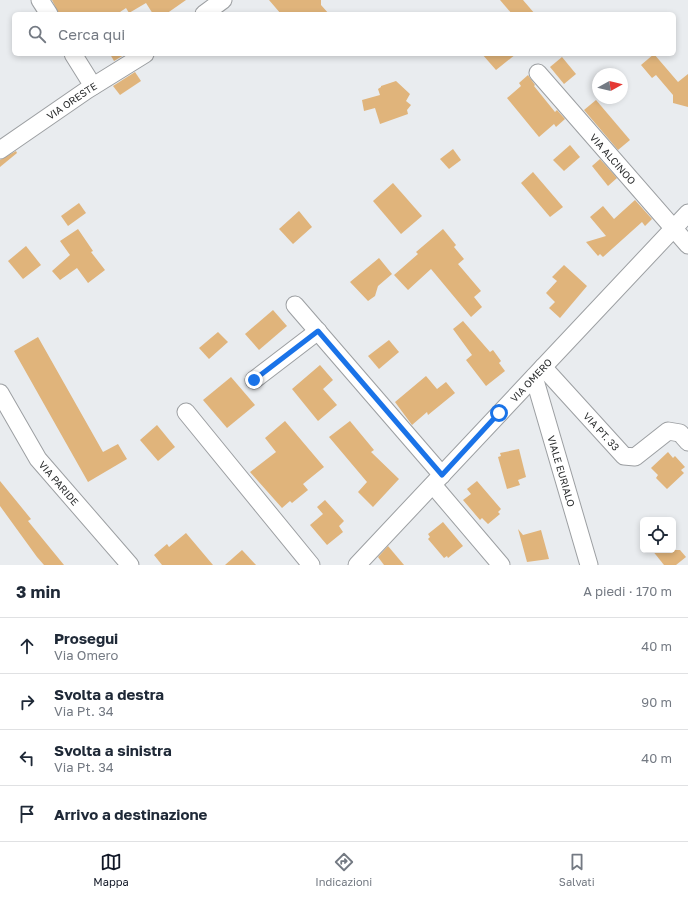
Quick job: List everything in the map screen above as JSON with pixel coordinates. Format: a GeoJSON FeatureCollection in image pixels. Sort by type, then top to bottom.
{"type":"FeatureCollection","features":[{"type":"Feature","properties":{"kind":"street"},"geometry":{"type":"LineString","coordinates":[[40,0],[48,12]]}},
{"type":"Feature","properties":{"kind":"street"},"geometry":{"type":"LineString","coordinates":[[207,12],[223,0]]}},
{"type":"Feature","properties":{"kind":"street"},"geometry":{"type":"LineString","coordinates":[[74,56],[93,86]]}},
{"type":"Feature","properties":{"kind":"street","name":"VIA ORESTE"},"geometry":{"type":"LineString","coordinates":[[0,150],[93,86],[142,56]]}},
{"type":"Feature","properties":{"kind":"street","name":"VIA ALCINOO"},"geometry":{"type":"LineString","coordinates":[[538,73],[688,245]]}},
{"type":"Feature","properties":{"kind":"street","name":"VIA OMERO"},"geometry":{"type":"LineString","coordinates":[[357,565],[688,212]]}},
{"type":"Feature","properties":{"kind":"street"},"geometry":{"type":"LineString","coordinates":[[295,305],[318,331],[437,480],[501,565]]}},
{"type":"Feature","properties":{"kind":"street"},"geometry":{"type":"LineString","coordinates":[[254,380],[318,331]]}},
{"type":"Feature","properties":{"kind":"street","name":"VIA PT. 33"},"geometry":{"type":"LineString","coordinates":[[538,372],[624,456],[635,457],[668,431],[680,433],[688,442]]}},
{"type":"Feature","properties":{"kind":"street","name":"VIALE EURIALO"},"geometry":{"type":"LineString","coordinates":[[538,372],[589,565]]}},
{"type":"Feature","properties":{"kind":"street","name":"VIA PARIDE"},"geometry":{"type":"LineString","coordinates":[[0,393],[38,459],[130,565]]}},
{"type":"Feature","properties":{"kind":"street"},"geometry":{"type":"LineString","coordinates":[[186,412],[311,565]]}},
{"type":"Feature","properties":{"kind":"building"},"geometry":{"type":"Polygon","coordinates":[[[52,0],[186,0],[169,12],[152,12],[146,3],[131,12],[128,12],[126,8],[120,12],[58,12],[52,0]]]}},
{"type":"Feature","properties":{"kind":"building"},"geometry":{"type":"Polygon","coordinates":[[[269,0],[321,0],[321,5],[327,12],[279,12],[269,0]]]}},
{"type":"Feature","properties":{"kind":"building"},"geometry":{"type":"Polygon","coordinates":[[[500,0],[523,0],[533,12],[510,12],[500,0]]]}},
{"type":"Feature","properties":{"kind":"building"},"geometry":{"type":"Polygon","coordinates":[[[111,56],[122,56],[114,61],[111,56]]]}},
{"type":"Feature","properties":{"kind":"building"},"geometry":{"type":"Polygon","coordinates":[[[484,56],[514,56],[496,70],[484,56]]]}},
{"type":"Feature","properties":{"kind":"building"},"geometry":{"type":"Polygon","coordinates":[[[652,56],[656,56],[678,82],[688,74],[688,107],[673,103],[673,95],[656,75],[652,78],[641,65],[652,56]]]}},
{"type":"Feature","properties":{"kind":"building"},"geometry":{"type":"Polygon","coordinates":[[[562,57],[576,74],[564,84],[550,67],[562,57]]]}},
{"type":"Feature","properties":{"kind":"building"},"geometry":{"type":"Polygon","coordinates":[[[135,72],[141,81],[120,95],[113,86],[135,72]]]}},
{"type":"Feature","properties":{"kind":"building"},"geometry":{"type":"Polygon","coordinates":[[[528,75],[535,85],[534,86],[555,112],[557,110],[565,119],[556,127],[554,124],[539,137],[507,98],[521,86],[519,83],[528,75]]]}},
{"type":"Feature","properties":{"kind":"building"},"geometry":{"type":"Polygon","coordinates":[[[396,81],[410,94],[406,101],[411,105],[407,110],[408,114],[380,124],[375,108],[364,111],[362,100],[380,95],[378,89],[381,86],[396,81]]]}},
{"type":"Feature","properties":{"kind":"building"},"geometry":{"type":"Polygon","coordinates":[[[592,103],[599,104],[630,140],[618,150],[584,110],[592,103]]]}},
{"type":"Feature","properties":{"kind":"building"},"geometry":{"type":"Polygon","coordinates":[[[570,145],[580,157],[564,171],[553,160],[570,145]]]}},
{"type":"Feature","properties":{"kind":"building"},"geometry":{"type":"Polygon","coordinates":[[[453,149],[461,160],[449,169],[440,159],[453,149]]]}},
{"type":"Feature","properties":{"kind":"building"},"geometry":{"type":"Polygon","coordinates":[[[16,151],[17,153],[0,167],[0,160],[16,151]]]}},
{"type":"Feature","properties":{"kind":"building"},"geometry":{"type":"Polygon","coordinates":[[[600,159],[617,178],[608,186],[592,166],[600,159]]]}},
{"type":"Feature","properties":{"kind":"building"},"geometry":{"type":"Polygon","coordinates":[[[533,172],[563,207],[550,217],[521,183],[533,172]]]}},
{"type":"Feature","properties":{"kind":"building"},"geometry":{"type":"Polygon","coordinates":[[[393,183],[422,216],[401,234],[373,201],[393,183]]]}},
{"type":"Feature","properties":{"kind":"building"},"geometry":{"type":"Polygon","coordinates":[[[635,200],[652,219],[645,226],[642,222],[603,257],[600,254],[598,256],[586,242],[606,236],[590,217],[603,206],[614,219],[635,200]]]}},
{"type":"Feature","properties":{"kind":"building"},"geometry":{"type":"Polygon","coordinates":[[[79,203],[86,213],[68,226],[61,216],[79,203]]]}},
{"type":"Feature","properties":{"kind":"building"},"geometry":{"type":"Polygon","coordinates":[[[299,211],[312,227],[293,244],[279,229],[299,211]]]}},
{"type":"Feature","properties":{"kind":"building"},"geometry":{"type":"Polygon","coordinates":[[[78,229],[93,251],[91,252],[105,270],[88,283],[77,268],[60,280],[52,271],[70,255],[60,241],[78,229]]]}},
{"type":"Feature","properties":{"kind":"building"},"geometry":{"type":"Polygon","coordinates":[[[443,229],[456,245],[454,247],[464,259],[458,264],[481,291],[474,297],[482,307],[471,317],[431,269],[408,290],[394,275],[418,254],[416,252],[443,229]]]}},
{"type":"Feature","properties":{"kind":"building"},"geometry":{"type":"Polygon","coordinates":[[[26,246],[41,265],[23,279],[8,261],[26,246]]]}},
{"type":"Feature","properties":{"kind":"building"},"geometry":{"type":"Polygon","coordinates":[[[379,258],[392,274],[378,286],[375,296],[368,301],[350,282],[379,258]]]}},
{"type":"Feature","properties":{"kind":"building"},"geometry":{"type":"Polygon","coordinates":[[[564,265],[587,286],[560,318],[549,308],[555,302],[546,293],[557,281],[552,277],[564,265]]]}},
{"type":"Feature","properties":{"kind":"building"},"geometry":{"type":"Polygon","coordinates":[[[273,310],[287,326],[259,350],[245,334],[273,310]]]}},
{"type":"Feature","properties":{"kind":"building"},"geometry":{"type":"Polygon","coordinates":[[[463,321],[490,352],[493,350],[501,361],[499,363],[505,371],[486,386],[466,360],[472,355],[453,329],[463,321]]]}},
{"type":"Feature","properties":{"kind":"building"},"geometry":{"type":"Polygon","coordinates":[[[218,332],[228,342],[209,359],[199,348],[218,332]]]}},
{"type":"Feature","properties":{"kind":"building"},"geometry":{"type":"Polygon","coordinates":[[[38,337],[103,452],[118,444],[127,459],[88,482],[14,351],[38,337]]]}},
{"type":"Feature","properties":{"kind":"building"},"geometry":{"type":"Polygon","coordinates":[[[389,340],[399,352],[379,369],[368,356],[389,340]]]}},
{"type":"Feature","properties":{"kind":"building"},"geometry":{"type":"Polygon","coordinates":[[[320,365],[333,380],[323,389],[337,405],[318,421],[292,389],[320,365]]]}},
{"type":"Feature","properties":{"kind":"building"},"geometry":{"type":"Polygon","coordinates":[[[426,376],[437,389],[446,382],[455,393],[428,415],[427,412],[412,425],[395,402],[426,376]]]}},
{"type":"Feature","properties":{"kind":"building"},"geometry":{"type":"Polygon","coordinates":[[[231,377],[255,405],[227,428],[203,400],[231,377]]]}},
{"type":"Feature","properties":{"kind":"building"},"geometry":{"type":"Polygon","coordinates":[[[285,421],[324,467],[303,484],[308,490],[292,503],[290,501],[282,508],[250,472],[276,452],[265,438],[285,421]]]}},
{"type":"Feature","properties":{"kind":"building"},"geometry":{"type":"Polygon","coordinates":[[[350,421],[374,450],[371,452],[399,479],[373,507],[358,492],[367,482],[329,437],[350,421]]]}},
{"type":"Feature","properties":{"kind":"building"},"geometry":{"type":"Polygon","coordinates":[[[157,425],[175,447],[158,461],[140,440],[157,425]]]}},
{"type":"Feature","properties":{"kind":"building"},"geometry":{"type":"Polygon","coordinates":[[[519,449],[526,477],[518,480],[520,485],[507,489],[498,457],[501,456],[500,453],[519,449]]]}},
{"type":"Feature","properties":{"kind":"building"},"geometry":{"type":"Polygon","coordinates":[[[668,452],[673,458],[675,456],[685,467],[681,470],[684,473],[667,489],[656,478],[658,475],[651,468],[668,452]]]}},
{"type":"Feature","properties":{"kind":"building"},"geometry":{"type":"Polygon","coordinates":[[[0,481],[31,519],[28,521],[64,565],[44,565],[37,557],[0,506],[0,481]]]}},
{"type":"Feature","properties":{"kind":"building"},"geometry":{"type":"Polygon","coordinates":[[[477,481],[501,509],[498,512],[500,514],[488,524],[482,518],[480,520],[463,500],[471,494],[467,489],[477,481]]]}},
{"type":"Feature","properties":{"kind":"building"},"geometry":{"type":"Polygon","coordinates":[[[325,500],[344,521],[339,526],[343,532],[327,545],[310,525],[323,514],[317,507],[325,500]]]}},
{"type":"Feature","properties":{"kind":"building"},"geometry":{"type":"Polygon","coordinates":[[[443,522],[463,546],[448,558],[447,556],[444,558],[428,539],[430,537],[428,534],[443,522]]]}},
{"type":"Feature","properties":{"kind":"building"},"geometry":{"type":"Polygon","coordinates":[[[518,529],[523,535],[541,530],[549,559],[527,562],[518,529]]]}},
{"type":"Feature","properties":{"kind":"building"},"geometry":{"type":"Polygon","coordinates":[[[186,533],[213,565],[162,565],[154,555],[167,544],[169,547],[186,533]]]}},
{"type":"Feature","properties":{"kind":"building"},"geometry":{"type":"Polygon","coordinates":[[[388,546],[404,565],[384,565],[378,557],[388,546]]]}},
{"type":"Feature","properties":{"kind":"building"},"geometry":{"type":"Polygon","coordinates":[[[242,550],[256,565],[225,565],[242,550]]]}},
{"type":"Feature","properties":{"kind":"building"},"geometry":{"type":"Polygon","coordinates":[[[676,550],[680,550],[686,557],[676,565],[664,565],[654,553],[676,553],[676,550]]]}},
{"type":"Feature","properties":{"kind":"route"},"geometry":{"type":"LineString","coordinates":[[254,380],[318,331],[442,475],[499,413]]}}]}
